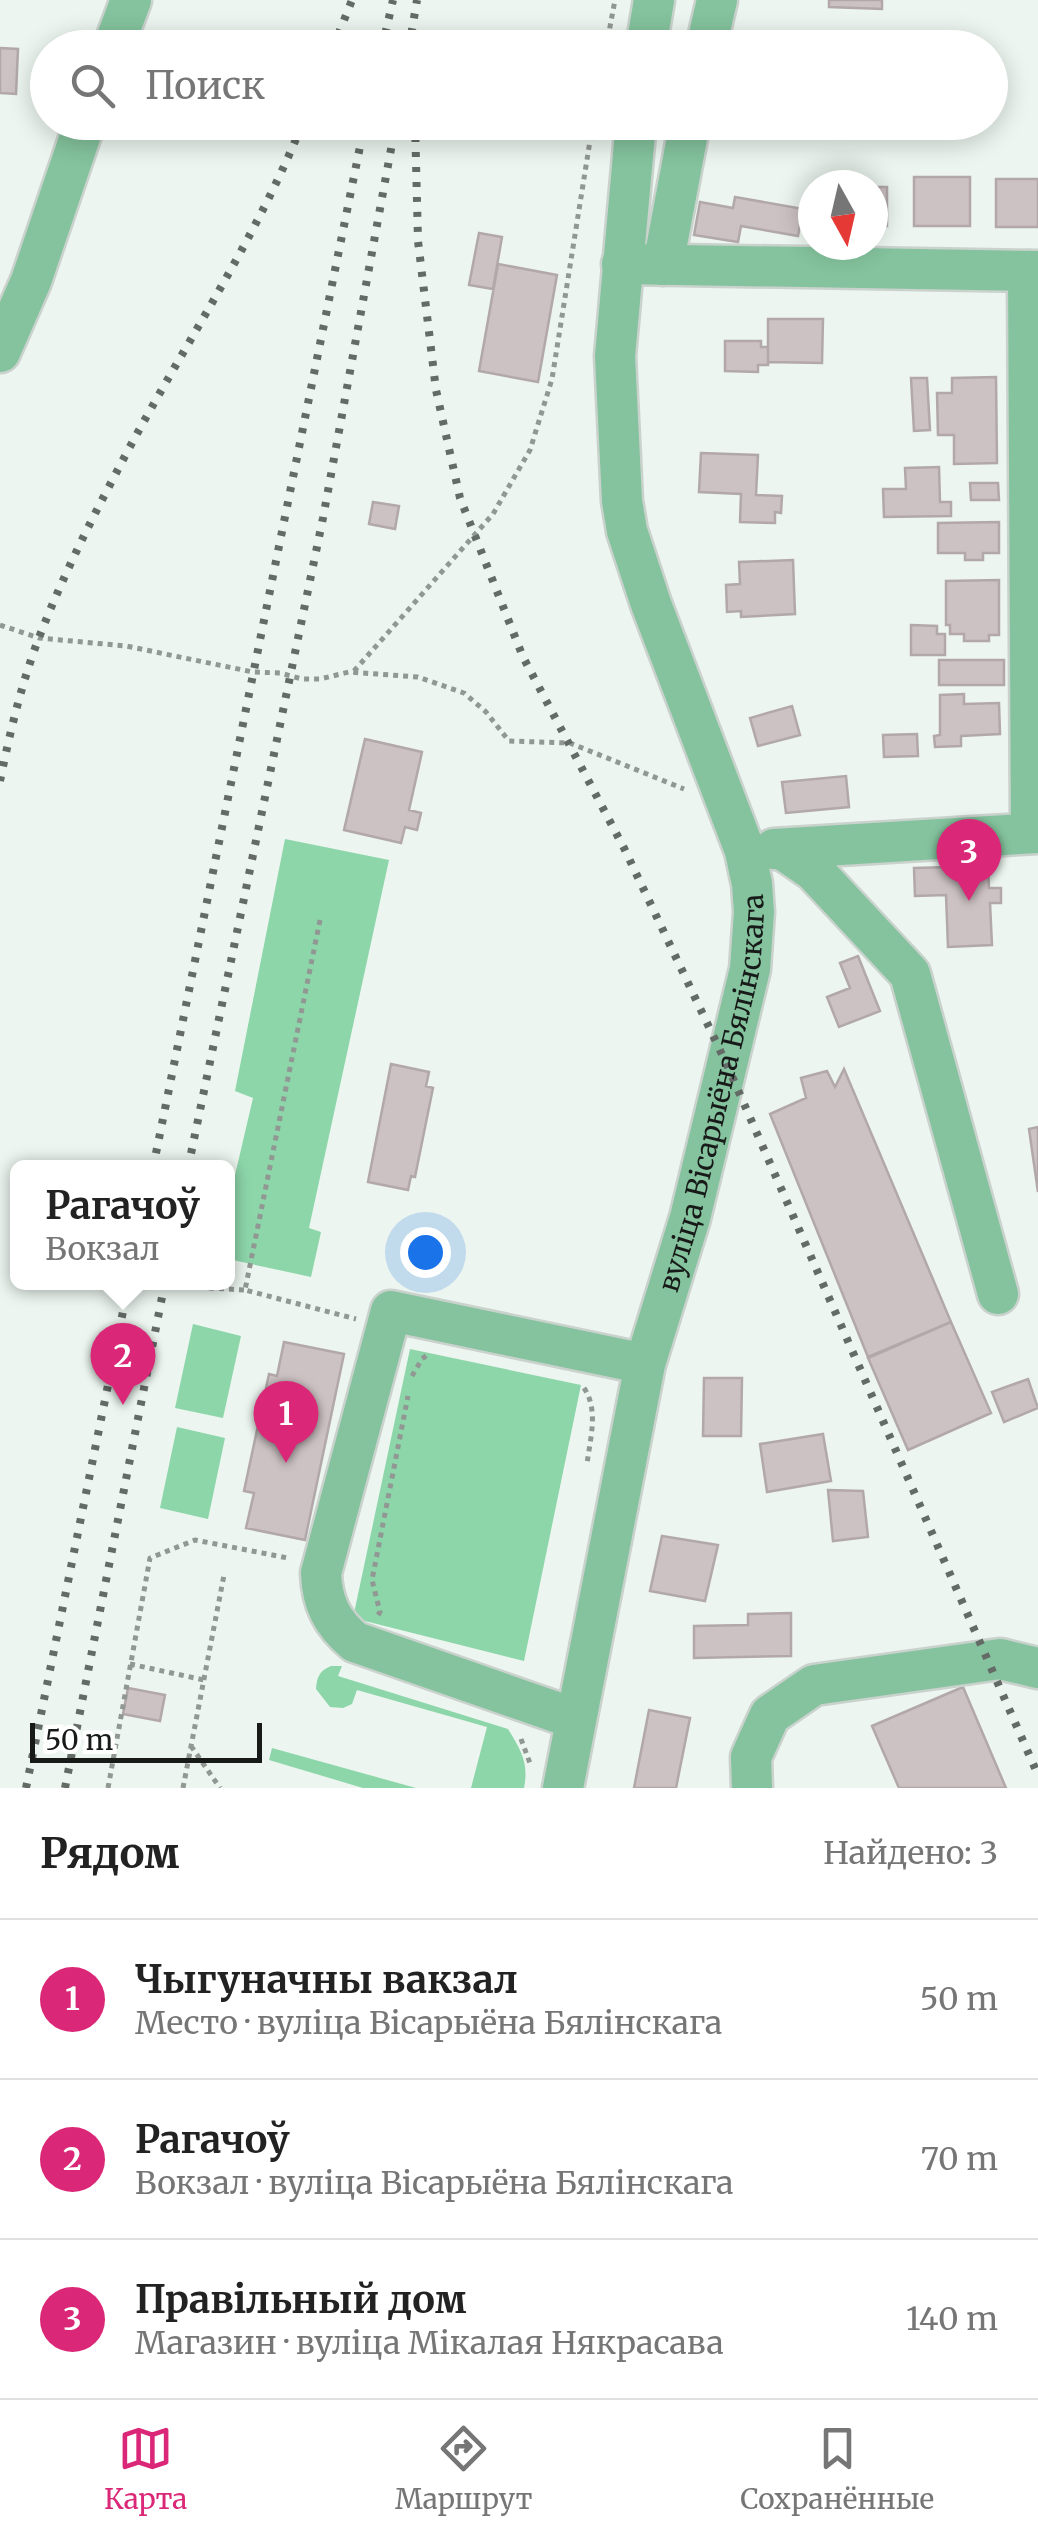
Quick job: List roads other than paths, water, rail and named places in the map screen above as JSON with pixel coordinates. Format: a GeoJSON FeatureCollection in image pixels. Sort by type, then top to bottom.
{"type":"FeatureCollection","features":[{"type":"Feature","properties":{"kind":"street"},"geometry":{"type":"LineString","coordinates":[[120,30],[131,0]]}},
{"type":"Feature","properties":{"kind":"street"},"geometry":{"type":"LineString","coordinates":[[649,30],[654,0]]}},
{"type":"Feature","properties":{"kind":"street"},"geometry":{"type":"LineString","coordinates":[[710,30],[717,0]]}},
{"type":"Feature","properties":{"kind":"street"},"geometry":{"type":"LineString","coordinates":[[0,352],[31,281],[78,140]]}},
{"type":"Feature","properties":{"kind":"street","name":"вуліца Вісарыёна Бялінскага"},"geometry":{"type":"LineString","coordinates":[[550,1775],[576,1719],[645,1364],[690,1218],[750,969],[752,884],[763,850],[729,807],[651,604],[627,530],[619,468],[615,372],[634,140]]}},
{"type":"Feature","properties":{"kind":"street"},"geometry":{"type":"LineString","coordinates":[[664,264],[687,140]]}},
{"type":"Feature","properties":{"kind":"street"},"geometry":{"type":"LineString","coordinates":[[622,264],[1033,271],[1035,833],[763,850]]}},
{"type":"Feature","properties":{"kind":"street"},"geometry":{"type":"LineString","coordinates":[[763,850],[814,871],[910,974],[998,1294]]}},
{"type":"Feature","properties":{"kind":"street"},"geometry":{"type":"LineString","coordinates":[[576,1719],[355,1642],[326,1608],[321,1573],[391,1312],[645,1364]]}},
{"type":"Feature","properties":{"kind":"street"},"geometry":{"type":"LineString","coordinates":[[754,1780],[750,1756],[770,1715],[814,1685],[1000,1658],[1038,1668]]}},
{"type":"Feature","properties":{"kind":"railway"},"geometry":{"type":"LineString","coordinates":[[340,30],[352,0]]}},
{"type":"Feature","properties":{"kind":"railway"},"geometry":{"type":"LineString","coordinates":[[386,30],[393,0]]}},
{"type":"Feature","properties":{"kind":"railway"},"geometry":{"type":"LineString","coordinates":[[412,30],[417,0]]}},
{"type":"Feature","properties":{"kind":"railway"},"geometry":{"type":"LineString","coordinates":[[0,781],[28,670],[66,575],[138,433],[261,213],[295,140]]}},
{"type":"Feature","properties":{"kind":"railway"},"geometry":{"type":"LineString","coordinates":[[155,1160],[361,140]]}},
{"type":"Feature","properties":{"kind":"railway"},"geometry":{"type":"LineString","coordinates":[[190,1160],[323,518],[393,140]]}},
{"type":"Feature","properties":{"kind":"railway"},"geometry":{"type":"LineString","coordinates":[[415,140],[418,241],[436,390],[460,498],[523,657],[624,848],[727,1065],[1038,1775]]}},
{"type":"Feature","properties":{"kind":"railway"},"geometry":{"type":"LineString","coordinates":[[26,1788],[127,1290]]}},
{"type":"Feature","properties":{"kind":"railway"},"geometry":{"type":"LineString","coordinates":[[65,1788],[163,1290]]}},
{"type":"Feature","properties":{"kind":"place","name":"Правільный дом"},"geometry":{"type":"Point","coordinates":[969,901]}},
{"type":"Feature","properties":{"kind":"place","name":"Рагачоў"},"geometry":{"type":"Point","coordinates":[123,1405]}},
{"type":"Feature","properties":{"kind":"place","name":"Чыгуначны вакзал"},"geometry":{"type":"Point","coordinates":[286,1463]}}]}
